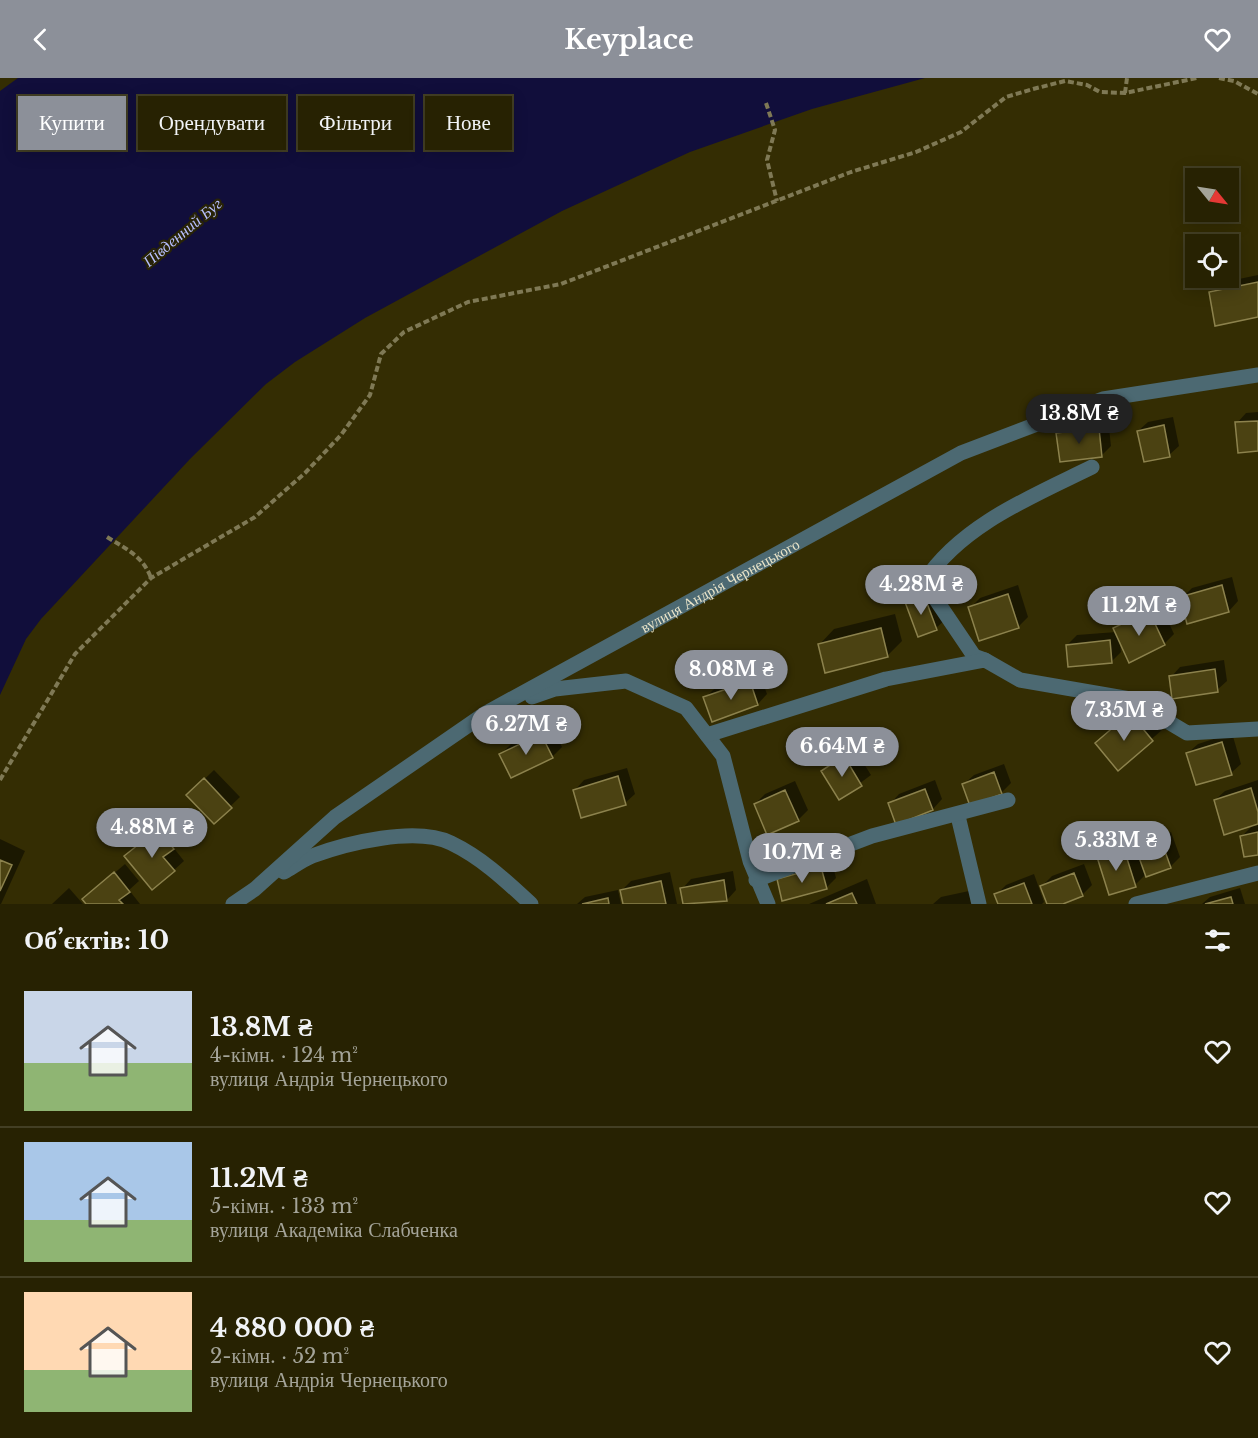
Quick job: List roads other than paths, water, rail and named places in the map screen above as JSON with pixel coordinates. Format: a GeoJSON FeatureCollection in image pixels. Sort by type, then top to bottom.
{"type":"FeatureCollection","features":[{"type":"Feature","properties":{"kind":"street","name":"вулиця Андрія Чернецького"},"geometry":{"type":"LineString","coordinates":[[233,904],[255,889],[335,817],[486,713],[961,453],[1103,399],[1258,375]]}},
{"type":"Feature","properties":{"kind":"street"},"geometry":{"type":"LineString","coordinates":[[1092,467],[1000,512],[935,564],[924,582],[974,656],[1020,680],[1095,695],[1130,699],[1187,733],[1258,729]]}},
{"type":"Feature","properties":{"kind":"street"},"geometry":{"type":"LineString","coordinates":[[707,735],[886,679],[985,660]]}},
{"type":"Feature","properties":{"kind":"street"},"geometry":{"type":"LineString","coordinates":[[486,713],[555,689],[626,681],[686,708],[723,756],[756,880],[768,904]]}},
{"type":"Feature","properties":{"kind":"street"},"geometry":{"type":"LineString","coordinates":[[756,880],[872,836],[958,816],[1008,800]]}},
{"type":"Feature","properties":{"kind":"street"},"geometry":{"type":"LineString","coordinates":[[958,816],[979,904]]}},
{"type":"Feature","properties":{"kind":"street"},"geometry":{"type":"LineString","coordinates":[[255,889],[311,856],[412,834],[449,842],[490,866],[531,904]]}},
{"type":"Feature","properties":{"kind":"street"},"geometry":{"type":"LineString","coordinates":[[1136,904],[1258,873]]}},
{"type":"Feature","properties":{"kind":"water","name":"Південний Буг"},"geometry":{"type":"Polygon","coordinates":[[[18,78],[925,78],[812,109],[690,152],[562,211],[365,318],[295,362],[266,384],[190,459],[41,619],[26,639],[0,695],[0,91],[18,78]]]}}]}
